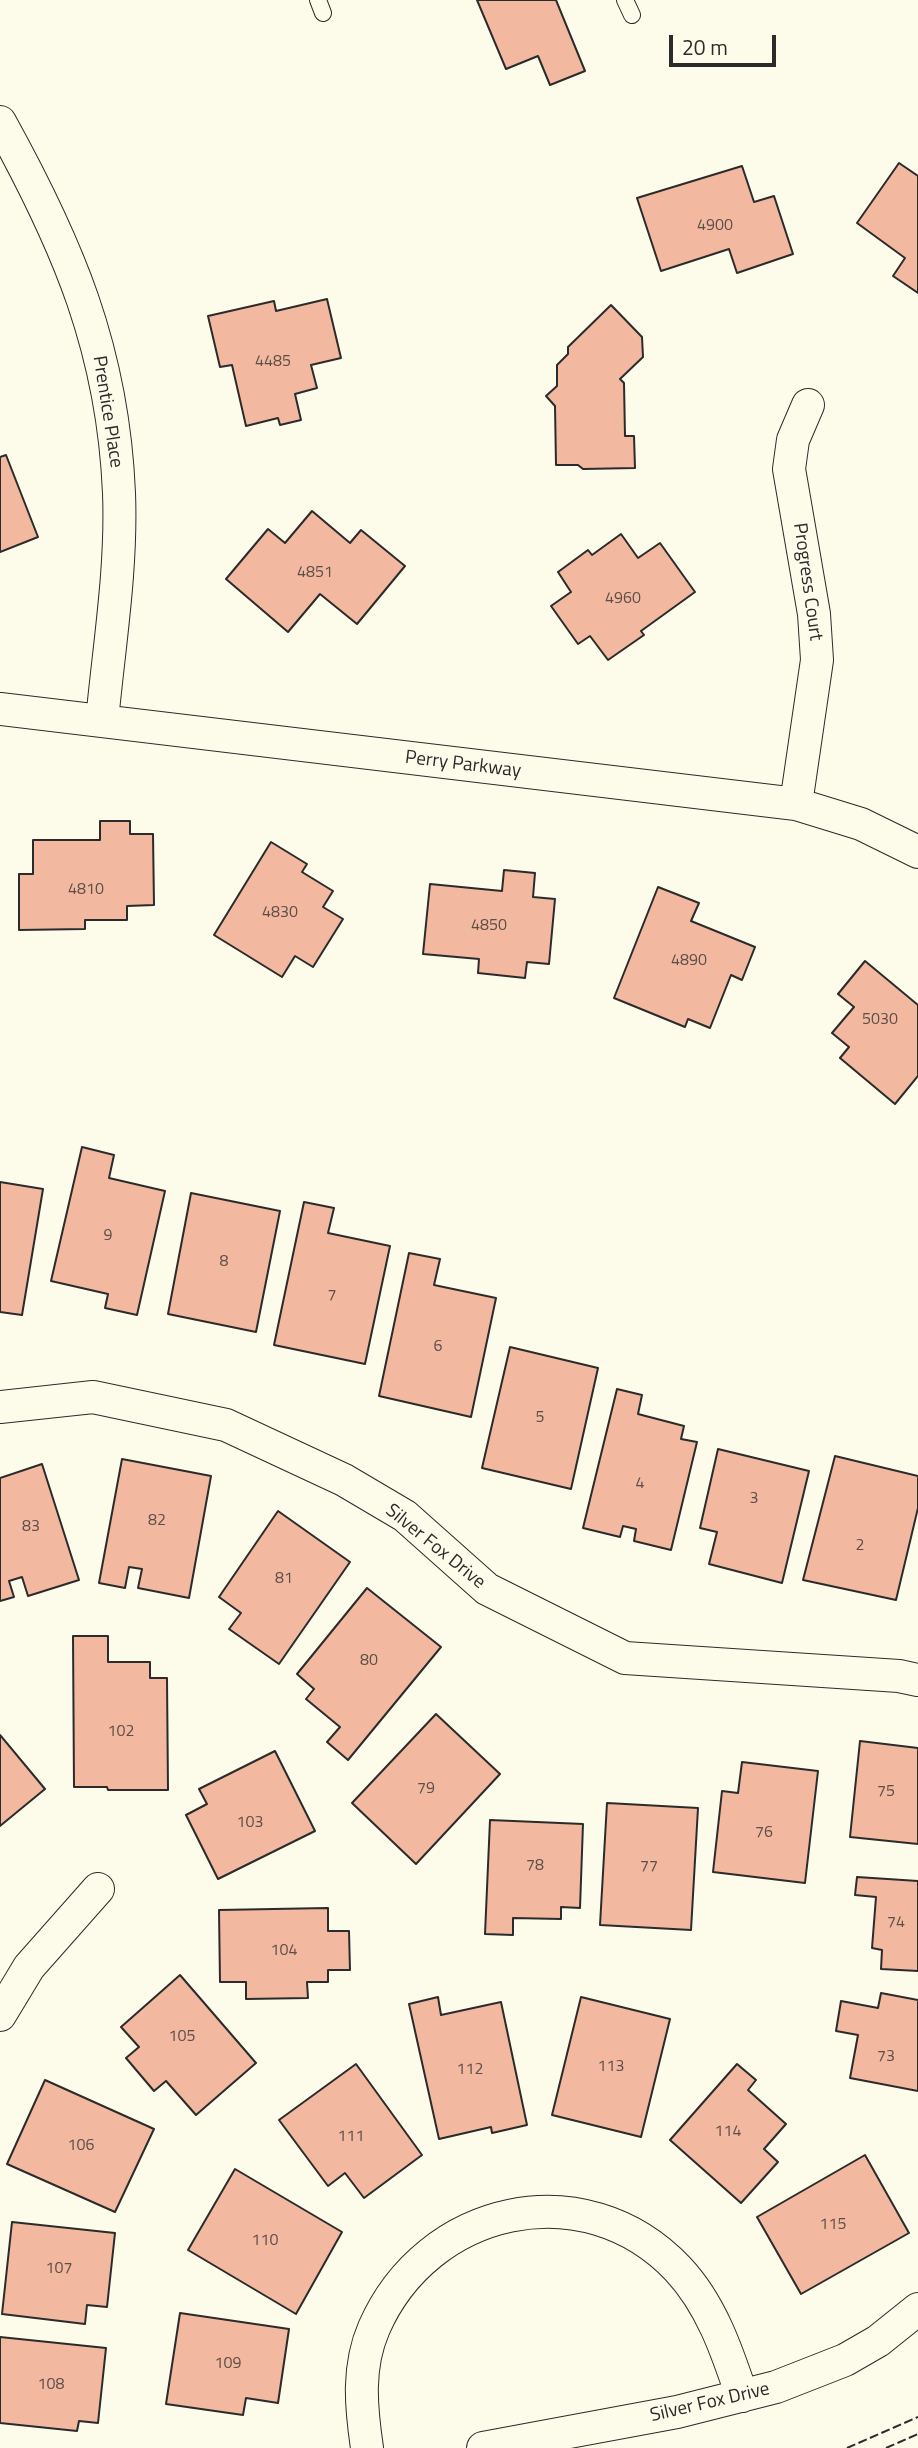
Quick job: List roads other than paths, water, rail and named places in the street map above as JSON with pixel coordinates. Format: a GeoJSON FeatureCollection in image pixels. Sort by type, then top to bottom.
{"type":"FeatureCollection","features":[{"type":"Feature","properties":{"kind":"street","name":"Prentice Place"},"geometry":{"type":"LineString","coordinates":[[0,122],[45,204],[69,256],[104,374],[114,432],[119,494],[117,564],[102,721]]}},
{"type":"Feature","properties":{"kind":"street","name":"Progress Court"},"geometry":{"type":"LineString","coordinates":[[796,804],[817,660],[814,614],[789,469],[793,440],[808,405]]}},
{"type":"Feature","properties":{"kind":"street","name":"Perry Parkway"},"geometry":{"type":"LineString","coordinates":[[0,709],[796,804],[861,824],[918,852]]}},
{"type":"Feature","properties":{"kind":"street","name":"Silver Fox Drive"},"geometry":{"type":"LineString","coordinates":[[0,1408],[93,1397],[226,1425],[344,1480],[405,1517],[487,1589],[625,1658],[899,1676],[918,1680]]}},
{"type":"Feature","properties":{"kind":"street"},"geometry":{"type":"LineString","coordinates":[[0,2015],[29,1967],[97,1889]]}},
{"type":"Feature","properties":{"kind":"street"},"geometry":{"type":"LineString","coordinates":[[367,2448],[360,2399],[363,2366],[373,2329],[407,2275],[445,2241],[474,2226],[539,2211],[603,2220],[638,2237],[677,2268],[704,2301],[728,2355],[742,2396]]}},
{"type":"Feature","properties":{"kind":"street","name":"Silver Fox Drive"},"geometry":{"type":"LineString","coordinates":[[483,2448],[677,2412],[808,2377],[878,2341],[918,2309]]}}]}
